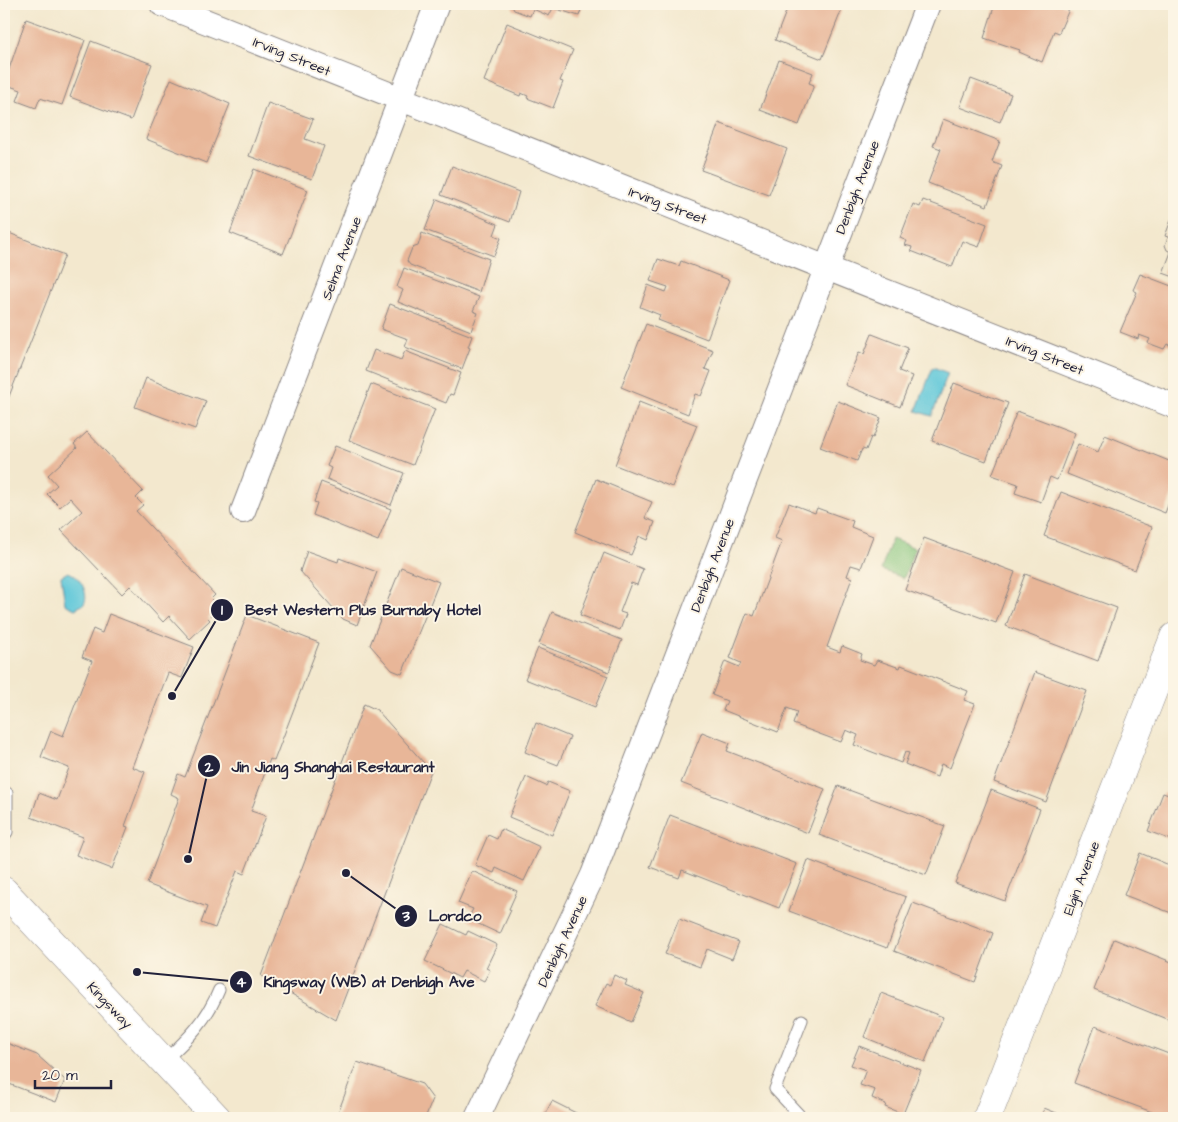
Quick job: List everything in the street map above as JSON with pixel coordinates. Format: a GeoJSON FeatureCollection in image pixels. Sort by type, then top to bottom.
{"type":"FeatureCollection","features":[{"type":"Feature","properties":{"kind":"street","name":"Irving Street"},"geometry":{"type":"LineString","coordinates":[[162,4],[193,10],[401,100],[1174,406]]}},
{"type":"Feature","properties":{"kind":"street","name":"Selma Avenue"},"geometry":{"type":"LineString","coordinates":[[243,511],[437,4]]}},
{"type":"Feature","properties":{"kind":"street","name":"Denbigh Avenue"},"geometry":{"type":"LineString","coordinates":[[477,1118],[593,875],[928,4]]}},
{"type":"Feature","properties":{"kind":"street","name":"Elgin Avenue"},"geometry":{"type":"LineString","coordinates":[[987,1118],[1174,637]]}},
{"type":"Feature","properties":{"kind":"street","name":"Kingsway"},"geometry":{"type":"LineString","coordinates":[[4,892],[217,1118]]}},
{"type":"Feature","properties":{"kind":"lane"},"geometry":{"type":"LineString","coordinates":[[4,836],[7,832],[6,793]]}},
{"type":"Feature","properties":{"kind":"lane"},"geometry":{"type":"LineString","coordinates":[[164,1061],[194,1034],[212,1009],[220,990]]}},
{"type":"Feature","properties":{"kind":"lane"},"geometry":{"type":"LineString","coordinates":[[802,1020],[775,1089],[802,1118]]}},
{"type":"Feature","properties":{"kind":"green space"},"geometry":{"type":"Polygon","coordinates":[[[892,539],[915,548],[904,578],[881,570],[892,539]]]}},
{"type":"Feature","properties":{"kind":"water"},"geometry":{"type":"Polygon","coordinates":[[[933,367],[948,373],[932,416],[916,411],[933,367]]]}},
{"type":"Feature","properties":{"kind":"water"},"geometry":{"type":"Polygon","coordinates":[[[68,572],[76,577],[86,595],[84,604],[75,609],[65,604],[61,576],[68,572]]]}},
{"type":"Feature","properties":{"kind":"building"},"geometry":{"type":"Polygon","coordinates":[[[511,4],[583,4],[579,16],[553,8],[549,16],[533,9],[530,16],[514,10],[511,4]]]}},
{"type":"Feature","properties":{"kind":"building"},"geometry":{"type":"Polygon","coordinates":[[[789,4],[844,4],[822,59],[775,40],[789,4]]]}},
{"type":"Feature","properties":{"kind":"building"},"geometry":{"type":"Polygon","coordinates":[[[995,4],[1061,4],[1070,7],[1059,33],[1054,31],[1042,62],[1019,52],[1020,50],[984,38],[995,4]]]}},
{"type":"Feature","properties":{"kind":"building"},"geometry":{"type":"Polygon","coordinates":[[[26,19],[85,40],[62,105],[40,98],[36,108],[17,101],[21,90],[4,84],[26,19]]]}},
{"type":"Feature","properties":{"kind":"building"},"geometry":{"type":"Polygon","coordinates":[[[507,23],[573,50],[560,81],[563,82],[553,108],[527,98],[528,96],[521,93],[520,96],[484,81],[507,23]]]}},
{"type":"Feature","properties":{"kind":"building"},"geometry":{"type":"Polygon","coordinates":[[[91,41],[152,64],[131,120],[70,97],[91,41]]]}},
{"type":"Feature","properties":{"kind":"building"},"geometry":{"type":"Polygon","coordinates":[[[779,60],[813,73],[809,83],[814,85],[799,125],[760,110],[779,60]]]}},
{"type":"Feature","properties":{"kind":"building"},"geometry":{"type":"Polygon","coordinates":[[[171,79],[230,104],[206,163],[146,139],[171,79]]]}},
{"type":"Feature","properties":{"kind":"building"},"geometry":{"type":"Polygon","coordinates":[[[971,79],[1011,94],[1000,122],[960,107],[971,79]]]}},
{"type":"Feature","properties":{"kind":"building"},"geometry":{"type":"Polygon","coordinates":[[[268,103],[313,119],[305,139],[324,146],[312,179],[249,156],[268,103]]]}},
{"type":"Feature","properties":{"kind":"building"},"geometry":{"type":"Polygon","coordinates":[[[943,119],[1000,141],[992,162],[1002,166],[987,206],[928,183],[941,149],[933,146],[943,119]]]}},
{"type":"Feature","properties":{"kind":"building"},"geometry":{"type":"Polygon","coordinates":[[[719,123],[787,149],[769,195],[701,170],[719,123]]]}},
{"type":"Feature","properties":{"kind":"building"},"geometry":{"type":"Polygon","coordinates":[[[452,166],[519,192],[510,222],[441,195],[452,166]]]}},
{"type":"Feature","properties":{"kind":"building"},"geometry":{"type":"Polygon","coordinates":[[[254,169],[308,190],[283,254],[230,233],[254,169]]]}},
{"type":"Feature","properties":{"kind":"building"},"geometry":{"type":"Polygon","coordinates":[[[437,199],[498,224],[494,235],[501,238],[494,256],[425,230],[437,199]]]}},
{"type":"Feature","properties":{"kind":"building"},"geometry":{"type":"Polygon","coordinates":[[[923,200],[987,224],[979,247],[962,241],[952,267],[911,251],[912,247],[905,245],[907,241],[900,238],[913,204],[920,207],[923,200]]]}},
{"type":"Feature","properties":{"kind":"building"},"geometry":{"type":"Polygon","coordinates":[[[1173,215],[1174,277],[1163,273],[1171,252],[1167,250],[1165,245],[1168,237],[1165,236],[1173,215]]]}},
{"type":"Feature","properties":{"kind":"building"},"geometry":{"type":"Polygon","coordinates":[[[4,231],[65,255],[4,409],[4,231]]]}},
{"type":"Feature","properties":{"kind":"building"},"geometry":{"type":"Polygon","coordinates":[[[422,233],[489,259],[479,292],[410,265],[407,261],[412,248],[418,246],[422,233]]]}},
{"type":"Feature","properties":{"kind":"building"},"geometry":{"type":"Polygon","coordinates":[[[658,259],[679,266],[681,261],[729,280],[707,339],[658,320],[660,315],[640,307],[648,285],[666,292],[668,287],[650,281],[658,259]]]}},
{"type":"Feature","properties":{"kind":"building"},"geometry":{"type":"Polygon","coordinates":[[[404,268],[479,297],[473,311],[478,313],[471,331],[398,302],[403,290],[397,287],[404,268]]]}},
{"type":"Feature","properties":{"kind":"building"},"geometry":{"type":"Polygon","coordinates":[[[1140,274],[1174,287],[1174,347],[1167,344],[1164,349],[1148,343],[1150,339],[1139,335],[1138,339],[1120,332],[1137,292],[1133,290],[1140,274]]]}},
{"type":"Feature","properties":{"kind":"building"},"geometry":{"type":"Polygon","coordinates":[[[390,304],[472,336],[468,347],[470,348],[462,369],[405,347],[408,339],[381,329],[390,304]]]}},
{"type":"Feature","properties":{"kind":"building"},"geometry":{"type":"Polygon","coordinates":[[[646,324],[713,350],[705,369],[711,371],[706,384],[701,396],[695,394],[688,414],[621,387],[646,324]]]}},
{"type":"Feature","properties":{"kind":"building"},"geometry":{"type":"Polygon","coordinates":[[[872,334],[908,348],[899,371],[912,376],[900,407],[845,385],[859,352],[864,354],[872,334]]]}},
{"type":"Feature","properties":{"kind":"building"},"geometry":{"type":"Polygon","coordinates":[[[374,350],[401,360],[405,351],[461,373],[453,395],[450,394],[446,403],[366,371],[374,350]]]}},
{"type":"Feature","properties":{"kind":"building"},"geometry":{"type":"Polygon","coordinates":[[[146,378],[206,401],[195,429],[135,407],[146,378]]]}},
{"type":"Feature","properties":{"kind":"building"},"geometry":{"type":"Polygon","coordinates":[[[954,383],[1008,403],[986,461],[932,441],[954,383]]]}},
{"type":"Feature","properties":{"kind":"building"},"geometry":{"type":"Polygon","coordinates":[[[371,384],[435,409],[413,465],[349,440],[371,384]]]}},
{"type":"Feature","properties":{"kind":"building"},"geometry":{"type":"Polygon","coordinates":[[[838,401],[881,418],[873,438],[871,437],[866,450],[862,449],[857,461],[820,447],[838,401]]]}},
{"type":"Feature","properties":{"kind":"building"},"geometry":{"type":"Polygon","coordinates":[[[639,402],[697,425],[672,487],[615,465],[639,402]]]}},
{"type":"Feature","properties":{"kind":"building"},"geometry":{"type":"Polygon","coordinates":[[[1017,411],[1075,433],[1057,480],[1050,477],[1041,502],[1015,493],[1018,484],[992,475],[1017,411]]]}},
{"type":"Feature","properties":{"kind":"building"},"geometry":{"type":"Polygon","coordinates":[[[87,432],[143,491],[136,498],[143,505],[136,511],[215,595],[211,599],[219,607],[208,618],[210,620],[190,639],[169,616],[163,622],[130,586],[122,594],[61,530],[82,511],[70,498],[60,507],[47,494],[57,485],[48,475],[77,448],[74,444],[87,432]]]}},
{"type":"Feature","properties":{"kind":"building"},"geometry":{"type":"Polygon","coordinates":[[[1105,435],[1174,463],[1174,490],[1165,513],[1067,474],[1078,444],[1098,452],[1105,435]]]}},
{"type":"Feature","properties":{"kind":"building"},"geometry":{"type":"Polygon","coordinates":[[[335,446],[404,473],[391,505],[327,479],[331,468],[327,466],[335,446]]]}},
{"type":"Feature","properties":{"kind":"building"},"geometry":{"type":"Polygon","coordinates":[[[596,479],[652,502],[645,518],[655,522],[648,540],[639,536],[631,555],[575,532],[596,479]]]}},
{"type":"Feature","properties":{"kind":"building"},"geometry":{"type":"Polygon","coordinates":[[[321,482],[391,509],[378,541],[313,515],[317,503],[314,502],[321,482]]]}},
{"type":"Feature","properties":{"kind":"building"},"geometry":{"type":"Polygon","coordinates":[[[1061,492],[1152,527],[1135,570],[1044,536],[1061,492]]]}},
{"type":"Feature","properties":{"kind":"building"},"geometry":{"type":"Polygon","coordinates":[[[789,503],[815,513],[817,508],[853,521],[851,527],[873,536],[861,568],[851,565],[847,576],[852,578],[827,647],[840,652],[842,646],[862,654],[860,660],[874,665],[877,660],[900,668],[901,665],[968,691],[964,700],[975,704],[950,768],[941,764],[937,777],[905,764],[909,753],[905,752],[901,763],[854,745],[858,735],[846,730],[841,742],[793,724],[797,712],[787,708],[778,732],[723,710],[727,701],[712,695],[725,661],[739,667],[741,663],[730,658],[747,613],[754,616],[782,541],[775,538],[789,503]]]}},
{"type":"Feature","properties":{"kind":"building"},"geometry":{"type":"Polygon","coordinates":[[[924,538],[1015,572],[996,623],[905,590],[924,538]]]}},
{"type":"Feature","properties":{"kind":"building"},"geometry":{"type":"Polygon","coordinates":[[[307,551],[338,562],[339,558],[377,572],[357,625],[343,619],[300,571],[307,551]]]}},
{"type":"Feature","properties":{"kind":"building"},"geometry":{"type":"Polygon","coordinates":[[[604,553],[643,569],[637,585],[631,583],[620,612],[626,614],[620,630],[580,615],[604,553]]]}},
{"type":"Feature","properties":{"kind":"building"},"geometry":{"type":"Polygon","coordinates":[[[401,567],[439,582],[402,674],[392,670],[370,645],[401,567]]]}},
{"type":"Feature","properties":{"kind":"building"},"geometry":{"type":"Polygon","coordinates":[[[1025,574],[1117,608],[1098,661],[1006,626],[1025,574]]]}},
{"type":"Feature","properties":{"kind":"building"},"geometry":{"type":"Polygon","coordinates":[[[552,612],[622,640],[609,672],[539,644],[552,612]]]}},
{"type":"Feature","properties":{"kind":"building"},"geometry":{"type":"Polygon","coordinates":[[[109,614],[194,647],[182,678],[168,673],[132,767],[145,772],[125,826],[128,827],[112,869],[76,855],[83,837],[31,817],[39,793],[57,800],[69,768],[41,757],[51,731],[63,736],[92,661],[82,657],[93,629],[102,633],[109,614]]]}},
{"type":"Feature","properties":{"kind":"building"},"geometry":{"type":"Polygon","coordinates":[[[247,615],[319,643],[274,761],[270,759],[251,811],[266,816],[244,874],[237,871],[215,928],[201,923],[207,907],[147,884],[179,798],[171,794],[178,774],[185,777],[247,615]]]}},
{"type":"Feature","properties":{"kind":"building"},"geometry":{"type":"Polygon","coordinates":[[[538,648],[608,676],[595,707],[525,679],[538,648]]]}},
{"type":"Feature","properties":{"kind":"building"},"geometry":{"type":"Polygon","coordinates":[[[1035,672],[1087,691],[1046,802],[994,782],[1035,672]]]}},
{"type":"Feature","properties":{"kind":"building"},"geometry":{"type":"Polygon","coordinates":[[[364,704],[377,710],[431,771],[336,1020],[261,976],[364,704]]]}},
{"type":"Feature","properties":{"kind":"building"},"geometry":{"type":"Polygon","coordinates":[[[536,723],[570,737],[558,765],[525,752],[536,723]]]}},
{"type":"Feature","properties":{"kind":"building"},"geometry":{"type":"Polygon","coordinates":[[[702,732],[730,743],[727,751],[825,789],[808,833],[681,783],[702,732]]]}},
{"type":"Feature","properties":{"kind":"building"},"geometry":{"type":"Polygon","coordinates":[[[526,777],[546,786],[548,782],[570,791],[552,835],[509,817],[526,777]]]}},
{"type":"Feature","properties":{"kind":"building"},"geometry":{"type":"Polygon","coordinates":[[[838,786],[945,826],[926,875],[819,835],[838,786]]]}},
{"type":"Feature","properties":{"kind":"building"},"geometry":{"type":"Polygon","coordinates":[[[991,790],[1040,809],[1005,901],[955,883],[991,790]]]}},
{"type":"Feature","properties":{"kind":"building"},"geometry":{"type":"Polygon","coordinates":[[[1163,793],[1174,797],[1174,841],[1148,831],[1163,793]]]}},
{"type":"Feature","properties":{"kind":"building"},"geometry":{"type":"Polygon","coordinates":[[[670,815],[797,864],[779,908],[682,870],[679,878],[650,867],[670,815]]]}},
{"type":"Feature","properties":{"kind":"building"},"geometry":{"type":"Polygon","coordinates":[[[501,829],[540,847],[524,881],[496,868],[494,873],[475,865],[488,835],[497,839],[501,829]]]}},
{"type":"Feature","properties":{"kind":"building"},"geometry":{"type":"Polygon","coordinates":[[[1140,853],[1174,867],[1174,914],[1124,895],[1140,853]]]}},
{"type":"Feature","properties":{"kind":"building"},"geometry":{"type":"Polygon","coordinates":[[[808,860],[906,897],[887,948],[789,911],[808,860]]]}},
{"type":"Feature","properties":{"kind":"building"},"geometry":{"type":"Polygon","coordinates":[[[472,871],[517,891],[500,934],[468,919],[473,909],[458,903],[472,871]]]}},
{"type":"Feature","properties":{"kind":"building"},"geometry":{"type":"Polygon","coordinates":[[[913,903],[993,933],[975,982],[894,951],[913,903]]]}},
{"type":"Feature","properties":{"kind":"building"},"geometry":{"type":"Polygon","coordinates":[[[679,919],[739,942],[732,959],[707,949],[700,967],[665,954],[679,919]]]}},
{"type":"Feature","properties":{"kind":"building"},"geometry":{"type":"Polygon","coordinates":[[[443,924],[466,935],[468,931],[497,945],[486,968],[490,970],[484,981],[464,971],[460,978],[425,961],[443,924]]]}},
{"type":"Feature","properties":{"kind":"building"},"geometry":{"type":"Polygon","coordinates":[[[1114,939],[1174,963],[1174,1022],[1094,990],[1114,939]]]}},
{"type":"Feature","properties":{"kind":"building"},"geometry":{"type":"Polygon","coordinates":[[[614,975],[627,981],[625,985],[644,993],[631,1022],[595,1006],[606,983],[610,985],[614,975]]]}},
{"type":"Feature","properties":{"kind":"building"},"geometry":{"type":"Polygon","coordinates":[[[881,993],[943,1017],[925,1062],[864,1037],[881,993]]]}},
{"type":"Feature","properties":{"kind":"building"},"geometry":{"type":"Polygon","coordinates":[[[1095,1026],[1174,1056],[1174,1118],[1168,1118],[1074,1083],[1095,1026]]]}},
{"type":"Feature","properties":{"kind":"building"},"geometry":{"type":"Polygon","coordinates":[[[4,1042],[37,1055],[65,1080],[56,1102],[4,1082],[4,1042]]]}},
{"type":"Feature","properties":{"kind":"building"},"geometry":{"type":"Polygon","coordinates":[[[859,1046],[921,1070],[903,1114],[885,1107],[886,1104],[872,1098],[875,1090],[860,1085],[866,1070],[851,1065],[859,1046]]]}},
{"type":"Feature","properties":{"kind":"building"},"geometry":{"type":"Polygon","coordinates":[[[357,1062],[422,1084],[433,1099],[425,1118],[336,1118],[357,1062]]]}},
{"type":"Feature","properties":{"kind":"building"},"geometry":{"type":"Polygon","coordinates":[[[552,1101],[586,1118],[543,1118],[552,1101]]]}},
{"type":"Feature","properties":{"kind":"building"},"geometry":{"type":"Polygon","coordinates":[[[1044,1108],[1069,1118],[1041,1118],[1044,1108]]]}},
{"type":"Feature","properties":{"kind":"place","name":"Best Western Plus Burnaby Hotel"},"geometry":{"type":"Point","coordinates":[172,696]}},
{"type":"Feature","properties":{"kind":"place","name":"Jin Jiang Shanghai Restaurant"},"geometry":{"type":"Point","coordinates":[188,859]}},
{"type":"Feature","properties":{"kind":"place","name":"Lordco"},"geometry":{"type":"Point","coordinates":[346,873]}},
{"type":"Feature","properties":{"kind":"place","name":"Kingsway (WB) at Denbigh Ave"},"geometry":{"type":"Point","coordinates":[137,972]}}]}
